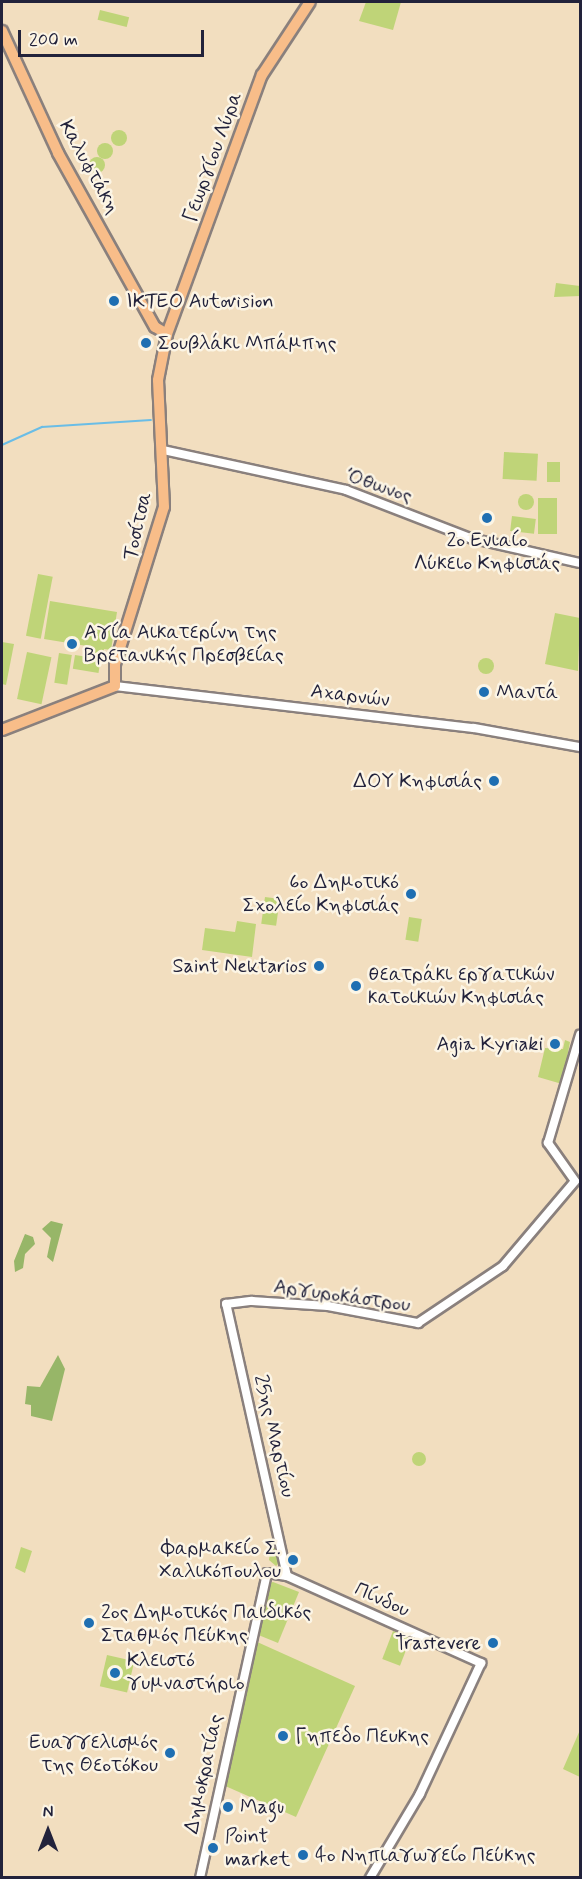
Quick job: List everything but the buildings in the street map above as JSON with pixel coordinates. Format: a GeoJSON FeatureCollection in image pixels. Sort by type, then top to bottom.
{"type":"FeatureCollection","features":[{"type":"Feature","properties":{"kind":"main road","name":"Γεωργίου Λύρα"},"geometry":{"type":"LineString","coordinates":[[168,329],[262,75],[310,2]]}},
{"type":"Feature","properties":{"kind":"main road","name":"Καλυφτάκη"},"geometry":{"type":"LineString","coordinates":[[2,31],[58,153],[158,330],[168,329]]}},
{"type":"Feature","properties":{"kind":"main road","name":"Τοσίτσα"},"geometry":{"type":"LineString","coordinates":[[114,686],[115,664],[161,521],[164,450],[158,380],[168,329]]}},
{"type":"Feature","properties":{"kind":"main road"},"geometry":{"type":"LineString","coordinates":[[92,692],[115,664]]}},
{"type":"Feature","properties":{"kind":"main road"},"geometry":{"type":"LineString","coordinates":[[2,730],[92,692],[114,686]]}},
{"type":"Feature","properties":{"kind":"street","name":"Όθωνος"},"geometry":{"type":"LineString","coordinates":[[164,450],[339,488],[470,538],[580,563]]}},
{"type":"Feature","properties":{"kind":"street","name":"Αχαρνών"},"geometry":{"type":"LineString","coordinates":[[114,686],[474,728],[580,747]]}},
{"type":"Feature","properties":{"kind":"street","name":"Αργυροκάστρου"},"geometry":{"type":"LineString","coordinates":[[226,1304],[252,1301],[319,1305],[417,1323],[503,1266],[575,1181],[548,1143],[580,1035]]}},
{"type":"Feature","properties":{"kind":"street","name":"25ης Μαρτίου"},"geometry":{"type":"LineString","coordinates":[[226,1304],[287,1576]]}},
{"type":"Feature","properties":{"kind":"street","name":"Πίνδου"},"geometry":{"type":"LineString","coordinates":[[267,1572],[287,1576],[482,1663],[420,1794],[370,1878]]}},
{"type":"Feature","properties":{"kind":"street","name":"Δημοκρατίας"},"geometry":{"type":"LineString","coordinates":[[200,1878],[267,1572]]}},
{"type":"Feature","properties":{"kind":"green space"},"geometry":{"type":"Polygon","coordinates":[[[366,2],[401,2],[393,30],[359,21],[366,2]]]}},
{"type":"Feature","properties":{"kind":"green space"},"geometry":{"type":"Polygon","coordinates":[[[100,10],[129,17],[127,27],[98,20],[100,10]]]}},
{"type":"Feature","properties":{"kind":"green space"},"geometry":{"type":"Polygon","coordinates":[[[119,130],[127,138],[119,146],[111,138],[119,130]]]}},
{"type":"Feature","properties":{"kind":"green space"},"geometry":{"type":"Polygon","coordinates":[[[105,143],[113,151],[105,159],[97,151],[105,143]]]}},
{"type":"Feature","properties":{"kind":"green space"},"geometry":{"type":"Polygon","coordinates":[[[97,157],[105,165],[97,173],[89,165],[97,157]]]}},
{"type":"Feature","properties":{"kind":"green space"},"geometry":{"type":"Polygon","coordinates":[[[556,283],[580,286],[580,296],[554,297],[556,283]]]}},
{"type":"Feature","properties":{"kind":"green space"},"geometry":{"type":"Polygon","coordinates":[[[504,452],[538,454],[537,481],[503,479],[504,452]]]}},
{"type":"Feature","properties":{"kind":"green space"},"geometry":{"type":"Polygon","coordinates":[[[547,462],[560,462],[560,482],[547,482],[547,462]]]}},
{"type":"Feature","properties":{"kind":"green space"},"geometry":{"type":"Polygon","coordinates":[[[526,494],[534,502],[526,510],[518,502],[526,494]]]}},
{"type":"Feature","properties":{"kind":"green space"},"geometry":{"type":"Polygon","coordinates":[[[538,498],[557,498],[557,534],[538,534],[538,498]]]}},
{"type":"Feature","properties":{"kind":"green space"},"geometry":{"type":"Polygon","coordinates":[[[512,516],[536,519],[534,534],[510,531],[512,516]]]}},
{"type":"Feature","properties":{"kind":"green space"},"geometry":{"type":"Polygon","coordinates":[[[38,574],[53,577],[41,639],[26,636],[38,574]]]}},
{"type":"Feature","properties":{"kind":"green space"},"geometry":{"type":"Polygon","coordinates":[[[50,601],[117,612],[111,650],[104,649],[103,658],[86,655],[87,646],[44,639],[50,601]]]}},
{"type":"Feature","properties":{"kind":"green space"},"geometry":{"type":"Polygon","coordinates":[[[555,613],[580,618],[578,671],[545,664],[555,613]]]}},
{"type":"Feature","properties":{"kind":"green space"},"geometry":{"type":"Polygon","coordinates":[[[2,642],[14,644],[6,685],[2,684],[2,642]]]}},
{"type":"Feature","properties":{"kind":"green space"},"geometry":{"type":"Polygon","coordinates":[[[27,652],[51,657],[41,704],[17,699],[27,652]]]}},
{"type":"Feature","properties":{"kind":"green space"},"geometry":{"type":"Polygon","coordinates":[[[59,653],[72,655],[67,685],[54,683],[59,653]]]}},
{"type":"Feature","properties":{"kind":"green space"},"geometry":{"type":"Polygon","coordinates":[[[75,655],[101,659],[98,673],[73,669],[75,655]]]}},
{"type":"Feature","properties":{"kind":"green space"},"geometry":{"type":"Polygon","coordinates":[[[486,658],[492,660],[494,666],[492,672],[486,674],[480,672],[478,666],[480,660],[486,658]]]}},
{"type":"Feature","properties":{"kind":"green space"},"geometry":{"type":"Polygon","coordinates":[[[265,897],[280,899],[276,926],[261,924],[265,897]]]}},
{"type":"Feature","properties":{"kind":"green space"},"geometry":{"type":"Polygon","coordinates":[[[409,917],[422,919],[418,942],[405,940],[409,917]]]}},
{"type":"Feature","properties":{"kind":"green space"},"geometry":{"type":"Polygon","coordinates":[[[237,921],[256,924],[252,957],[202,950],[205,928],[235,932],[237,921]]]}},
{"type":"Feature","properties":{"kind":"green space"},"geometry":{"type":"Polygon","coordinates":[[[565,1040],[570,1042],[562,1084],[538,1077],[545,1048],[563,1049],[565,1040]]]}},
{"type":"Feature","properties":{"kind":"green space"},"geometry":{"type":"Polygon","coordinates":[[[51,1221],[63,1224],[53,1262],[47,1257],[51,1238],[42,1229],[51,1221]]]}},
{"type":"Feature","properties":{"kind":"green space"},"geometry":{"type":"Polygon","coordinates":[[[25,1234],[33,1237],[35,1244],[25,1254],[23,1268],[15,1272],[14,1261],[25,1234]]]}},
{"type":"Feature","properties":{"kind":"green space"},"geometry":{"type":"Polygon","coordinates":[[[58,1355],[65,1369],[52,1421],[31,1416],[31,1405],[25,1404],[27,1386],[40,1387],[58,1355]]]}},
{"type":"Feature","properties":{"kind":"green space"},"geometry":{"type":"Polygon","coordinates":[[[416,1452],[422,1452],[426,1459],[422,1466],[416,1466],[412,1462],[412,1456],[416,1452]]]}},
{"type":"Feature","properties":{"kind":"green space"},"geometry":{"type":"Polygon","coordinates":[[[273,1531],[280,1562],[276,1566],[269,1560],[273,1531]]]}},
{"type":"Feature","properties":{"kind":"green space"},"geometry":{"type":"Polygon","coordinates":[[[21,1547],[32,1551],[25,1573],[15,1568],[21,1547]]]}},
{"type":"Feature","properties":{"kind":"green space"},"geometry":{"type":"Polygon","coordinates":[[[273,1582],[299,1592],[278,1643],[256,1634],[269,1583],[273,1582]]]}},
{"type":"Feature","properties":{"kind":"green space"},"geometry":{"type":"Polygon","coordinates":[[[393,1631],[411,1638],[400,1666],[382,1659],[393,1631]]]}},
{"type":"Feature","properties":{"kind":"green space","name":"Γηπεδο Πευκης"},"geometry":{"type":"Polygon","coordinates":[[[255,1641],[355,1686],[296,1817],[223,1785],[255,1641]]]}},
{"type":"Feature","properties":{"kind":"green space","name":"Κλειστό γυμναστήριο"},"geometry":{"type":"Polygon","coordinates":[[[107,1655],[134,1661],[127,1692],[100,1686],[107,1655]]]}},
{"type":"Feature","properties":{"kind":"green space"},"geometry":{"type":"Polygon","coordinates":[[[580,1730],[580,1777],[563,1769],[580,1730]]]}},
{"type":"Feature","properties":{"kind":"waterway"},"geometry":{"type":"LineString","coordinates":[[2,445],[42,427],[151,420]]}},
{"type":"Feature","properties":{"kind":"place","name":"ΙΚΤΕΟ Autovision"},"geometry":{"type":"Point","coordinates":[114,301]}},
{"type":"Feature","properties":{"kind":"place","name":"Σουβλάκι Μπάμπης"},"geometry":{"type":"Point","coordinates":[146,343]}},
{"type":"Feature","properties":{"kind":"place","name":"2ο Ενιαίο Λύκειο Κηφισιάς"},"geometry":{"type":"Point","coordinates":[487,518]}},
{"type":"Feature","properties":{"kind":"place","name":"Αγία Αικατερίνη της Βρετανικής Πρεσβείας"},"geometry":{"type":"Point","coordinates":[72,644]}},
{"type":"Feature","properties":{"kind":"place","name":"Μαντά"},"geometry":{"type":"Point","coordinates":[484,692]}},
{"type":"Feature","properties":{"kind":"place","name":"ΔΟΥ Κηφισιάς"},"geometry":{"type":"Point","coordinates":[494,781]}},
{"type":"Feature","properties":{"kind":"place","name":"6ο Δημοτικό Σχολείο Κηφισιάς"},"geometry":{"type":"Point","coordinates":[411,894]}},
{"type":"Feature","properties":{"kind":"place","name":"Saint Nektarios"},"geometry":{"type":"Point","coordinates":[319,966]}},
{"type":"Feature","properties":{"kind":"place","name":"θεατράκι εργατικών κατοικιών Κηφισιάς"},"geometry":{"type":"Point","coordinates":[356,986]}},
{"type":"Feature","properties":{"kind":"place","name":"Agia Kyriaki"},"geometry":{"type":"Point","coordinates":[555,1044]}},
{"type":"Feature","properties":{"kind":"place","name":"Φαρμακείο Σ. Χαλικόπουλου"},"geometry":{"type":"Point","coordinates":[293,1560]}},
{"type":"Feature","properties":{"kind":"place","name":"2ος Δημοτικός Παιδικός Σταθμός Πεύκης"},"geometry":{"type":"Point","coordinates":[89,1623]}},
{"type":"Feature","properties":{"kind":"place","name":"Trastevere"},"geometry":{"type":"Point","coordinates":[493,1643]}},
{"type":"Feature","properties":{"kind":"place","name":"Κλειστό γυμναστήριο"},"geometry":{"type":"Point","coordinates":[115,1673]}},
{"type":"Feature","properties":{"kind":"place","name":"Γηπεδο Πευκης"},"geometry":{"type":"Point","coordinates":[283,1736]}},
{"type":"Feature","properties":{"kind":"place","name":"Ευαγγελισμός της Θεοτόκου"},"geometry":{"type":"Point","coordinates":[170,1753]}},
{"type":"Feature","properties":{"kind":"place","name":"Magu"},"geometry":{"type":"Point","coordinates":[228,1807]}},
{"type":"Feature","properties":{"kind":"place","name":"Point market"},"geometry":{"type":"Point","coordinates":[213,1848]}},
{"type":"Feature","properties":{"kind":"place","name":"4ο Νηπιαγωγείο Πεύκης"},"geometry":{"type":"Point","coordinates":[303,1855]}}]}
